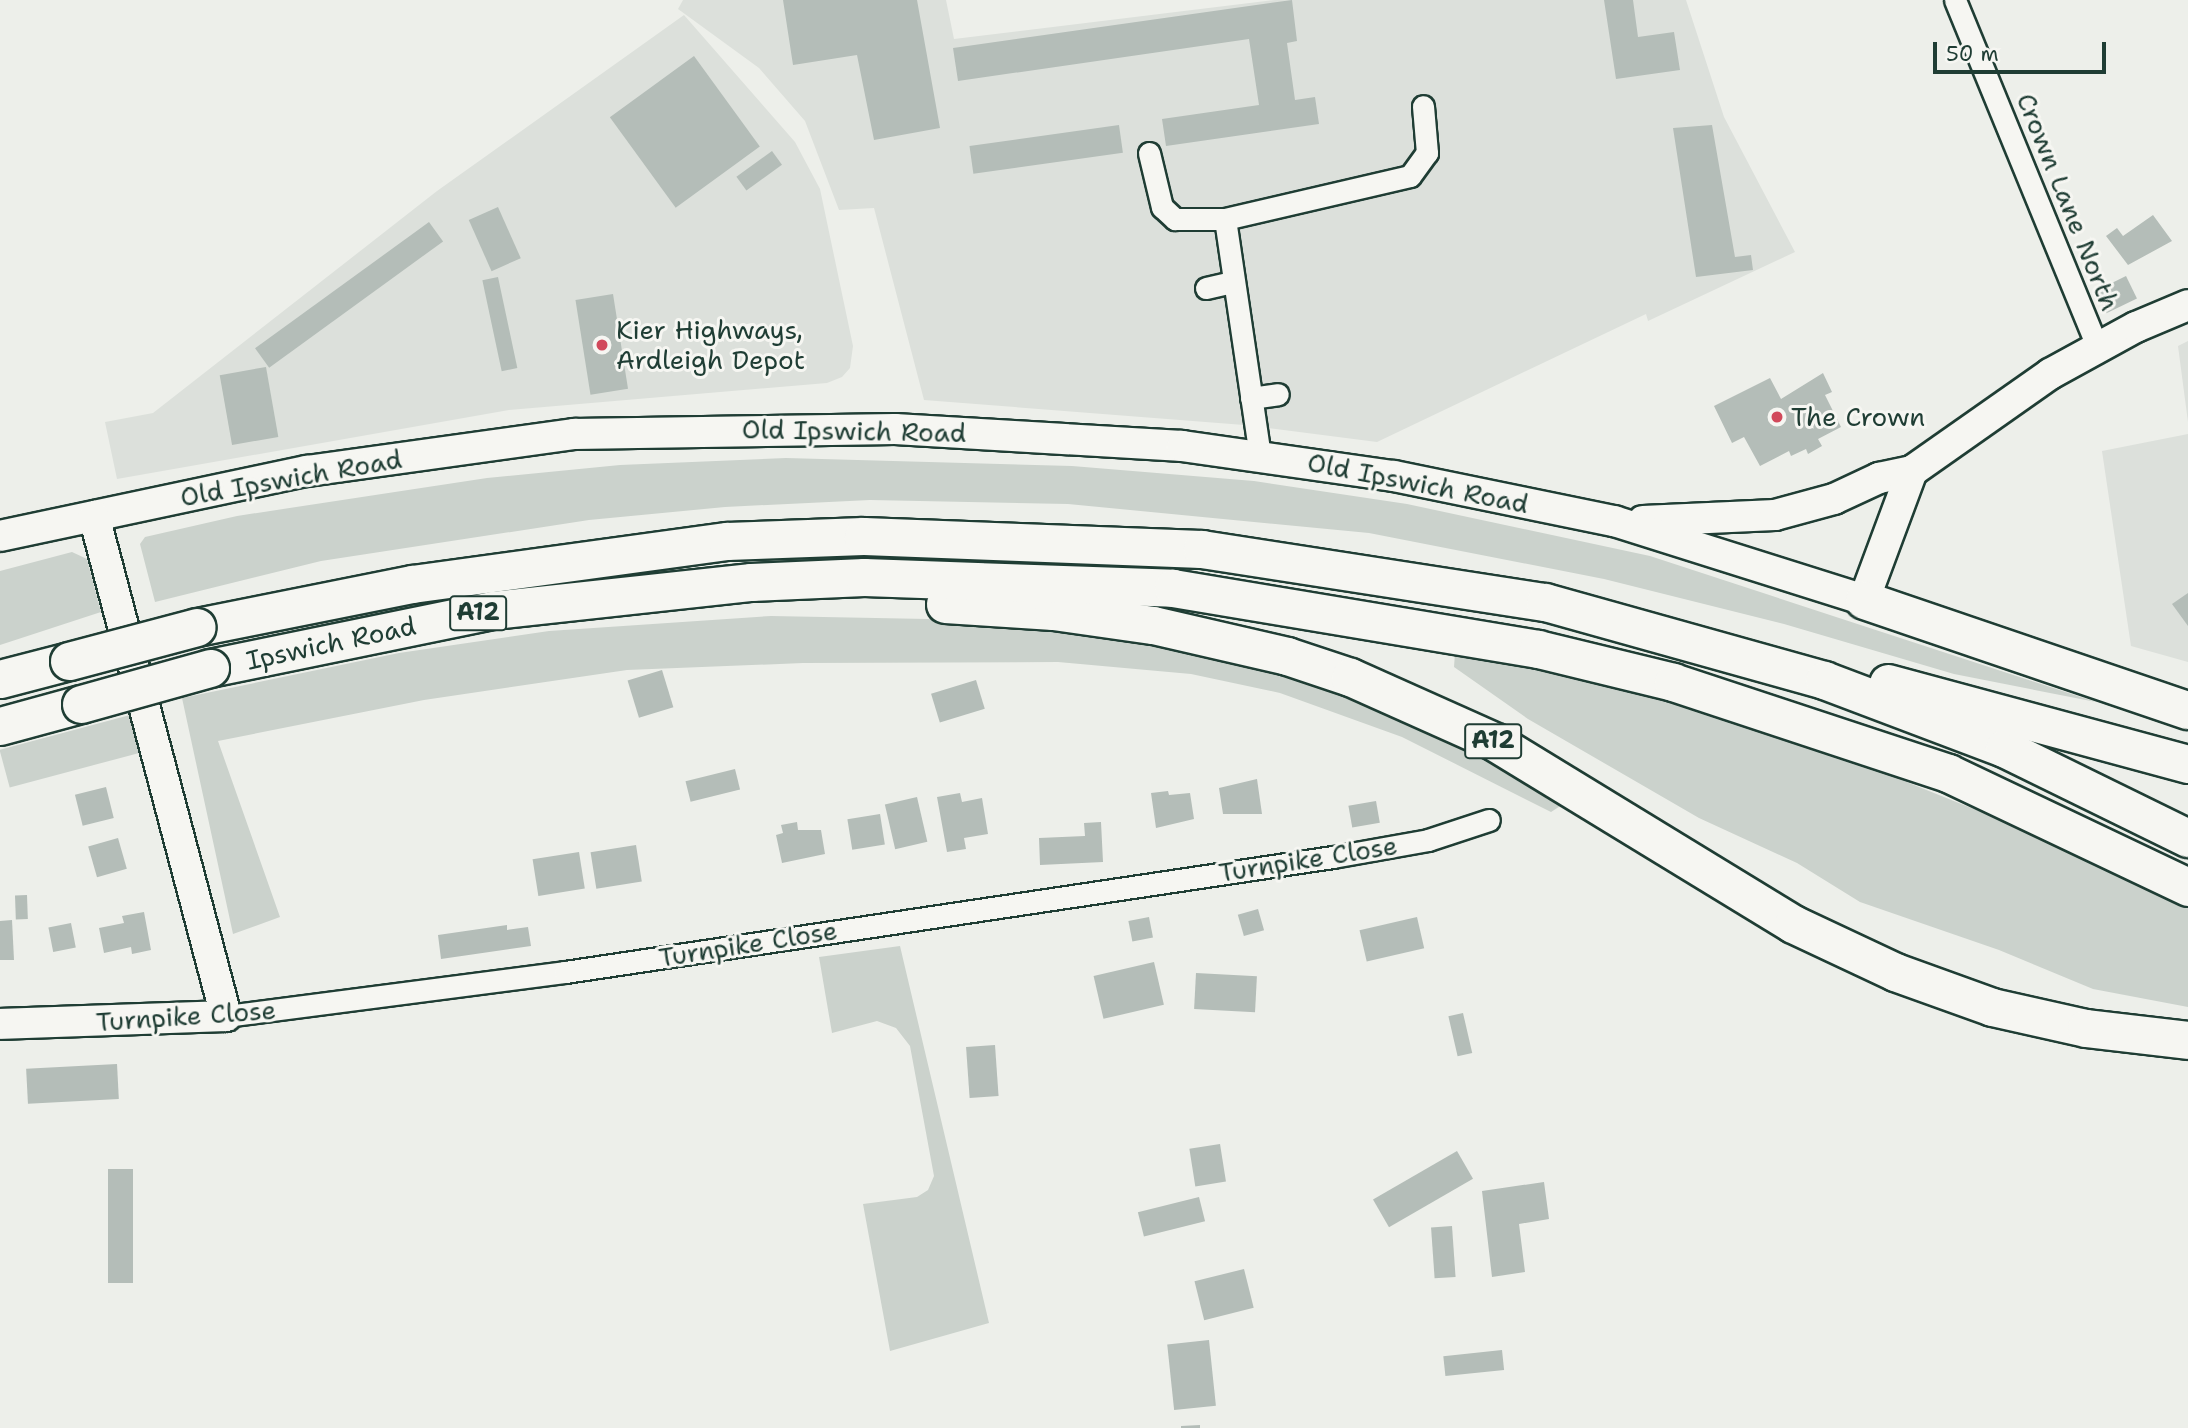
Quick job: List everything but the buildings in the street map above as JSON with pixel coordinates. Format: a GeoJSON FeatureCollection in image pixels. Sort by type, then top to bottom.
{"type":"FeatureCollection","features":[{"type":"Feature","properties":{"kind":"highway","name":"Ipswich Road"},"geometry":{"type":"LineString","coordinates":[[0,679],[197,627],[412,584],[727,541],[863,536],[1202,549],[1545,603],[1824,680]]}},
{"type":"Feature","properties":{"kind":"highway","name":"A12"},"geometry":{"type":"LineString","coordinates":[[751,582],[864,577],[1173,588],[1538,649],[1673,682],[1948,773],[2188,887]]}},
{"type":"Feature","properties":{"kind":"highway","name":"Ipswich Road"},"geometry":{"type":"LineString","coordinates":[[0,726],[210,668],[493,610],[751,582]]}},
{"type":"Feature","properties":{"kind":"highway","name":"A12"},"geometry":{"type":"LineString","coordinates":[[751,582],[825,600],[1065,613],[1153,625],[1287,656],[1399,696],[1495,742],[1793,924],[1895,972],[1992,1007],[2086,1028],[2188,1040]]}},
{"type":"Feature","properties":{"kind":"highway"},"geometry":{"type":"LineString","coordinates":[[1864,600],[2188,710]]}},
{"type":"Feature","properties":{"kind":"highway","name":"A12"},"geometry":{"type":"LineString","coordinates":[[1824,680],[1896,683],[2188,764]]}},
{"type":"Feature","properties":{"kind":"highway","name":"A12"},"geometry":{"type":"LineString","coordinates":[[1824,680],[2004,748],[2188,838]]}},
{"type":"Feature","properties":{"kind":"street","name":"Crown Lane North"},"geometry":{"type":"LineString","coordinates":[[1955,0],[2098,348]]}},
{"type":"Feature","properties":{"kind":"street"},"geometry":{"type":"LineString","coordinates":[[1149,153],[1162,207],[1175,219],[1224,219],[1410,176],[1427,153],[1423,106]]}},
{"type":"Feature","properties":{"kind":"street"},"geometry":{"type":"LineString","coordinates":[[1224,219],[1260,455]]}},
{"type":"Feature","properties":{"kind":"street"},"geometry":{"type":"LineString","coordinates":[[1206,288],[1233,282]]}},
{"type":"Feature","properties":{"kind":"street","name":"Old Ipswich Road"},"geometry":{"type":"LineString","coordinates":[[1614,522],[1756,518],[1798,510],[1879,478],[1912,471],[2050,374],[2188,305]]}},
{"type":"Feature","properties":{"kind":"street"},"geometry":{"type":"LineString","coordinates":[[1251,398],[1278,394]]}},
{"type":"Feature","properties":{"kind":"street","name":"Old Ipswich Road"},"geometry":{"type":"LineString","coordinates":[[0,537],[307,471],[574,434],[895,429],[1182,446],[1394,476],[1614,522],[1864,600]]}},
{"type":"Feature","properties":{"kind":"street"},"geometry":{"type":"LineString","coordinates":[[1864,600],[1912,471]]}},
{"type":"Feature","properties":{"kind":"street"},"geometry":{"type":"LineString","coordinates":[[94,516],[226,1016]]}},
{"type":"Feature","properties":{"kind":"street","name":"Turnpike Close"},"geometry":{"type":"LineString","coordinates":[[0,1024],[226,1016],[565,972],[1333,857],[1428,841],[1489,820]]}},
{"type":"Feature","properties":{"kind":"shaded area"},"geometry":{"type":"Polygon","coordinates":[[[683,0],[946,0],[954,39],[1275,0],[1686,0],[1724,117],[1795,252],[1648,321],[1646,314],[1377,442],[1244,425],[924,400],[874,208],[839,210],[805,121],[759,68],[678,9],[683,0]]]}},
{"type":"Feature","properties":{"kind":"shaded area"},"geometry":{"type":"Polygon","coordinates":[[[684,15],[795,142],[820,189],[853,346],[850,368],[842,377],[827,383],[509,410],[117,479],[105,422],[153,413],[437,191],[684,15]]]}},
{"type":"Feature","properties":{"kind":"shaded area"},"geometry":{"type":"Polygon","coordinates":[[[2188,341],[2188,422],[2178,346],[2188,341]]]}},
{"type":"Feature","properties":{"kind":"shaded area"},"geometry":{"type":"Polygon","coordinates":[[[2188,434],[2188,662],[2131,646],[2102,451],[2188,434]]]}},
{"type":"Feature","properties":{"kind":"shaded area"},"geometry":{"type":"Polygon","coordinates":[[[786,458],[1072,466],[1254,481],[1407,504],[1650,556],[2096,702],[1954,674],[1784,624],[1604,579],[1369,533],[1068,504],[870,500],[725,507],[589,520],[321,561],[155,602],[140,544],[145,537],[237,516],[487,478],[620,465],[786,458]]]}},
{"type":"Feature","properties":{"kind":"shaded area"},"geometry":{"type":"Polygon","coordinates":[[[72,552],[87,559],[101,612],[0,645],[0,571],[72,552]]]}},
{"type":"Feature","properties":{"kind":"shaded area"},"geometry":{"type":"Polygon","coordinates":[[[771,616],[980,620],[1076,629],[1222,654],[1337,689],[1463,744],[1565,803],[1551,812],[1402,737],[1280,693],[1191,674],[1058,662],[803,663],[627,670],[424,700],[218,741],[280,917],[233,934],[182,698],[399,653],[549,631],[771,616]]]}},
{"type":"Feature","properties":{"kind":"shaded area"},"geometry":{"type":"Polygon","coordinates":[[[1455,653],[1725,709],[2188,895],[2188,1007],[2093,989],[1999,950],[1860,902],[1797,863],[1699,818],[1528,719],[1454,667],[1455,653]]]}},
{"type":"Feature","properties":{"kind":"shaded area"},"geometry":{"type":"Polygon","coordinates":[[[130,715],[140,753],[10,788],[0,750],[130,715]]]}},
{"type":"Feature","properties":{"kind":"shaded area"},"geometry":{"type":"Polygon","coordinates":[[[900,946],[989,1323],[890,1351],[863,1204],[917,1197],[928,1190],[934,1176],[910,1046],[896,1028],[877,1021],[832,1033],[819,957],[900,946]]]}},
{"type":"Feature","properties":{"kind":"place","name":"Kier Highways, Ardleigh Depot"},"geometry":{"type":"Point","coordinates":[602,345]}},
{"type":"Feature","properties":{"kind":"place","name":"The Crown"},"geometry":{"type":"Point","coordinates":[1777,417]}}]}
